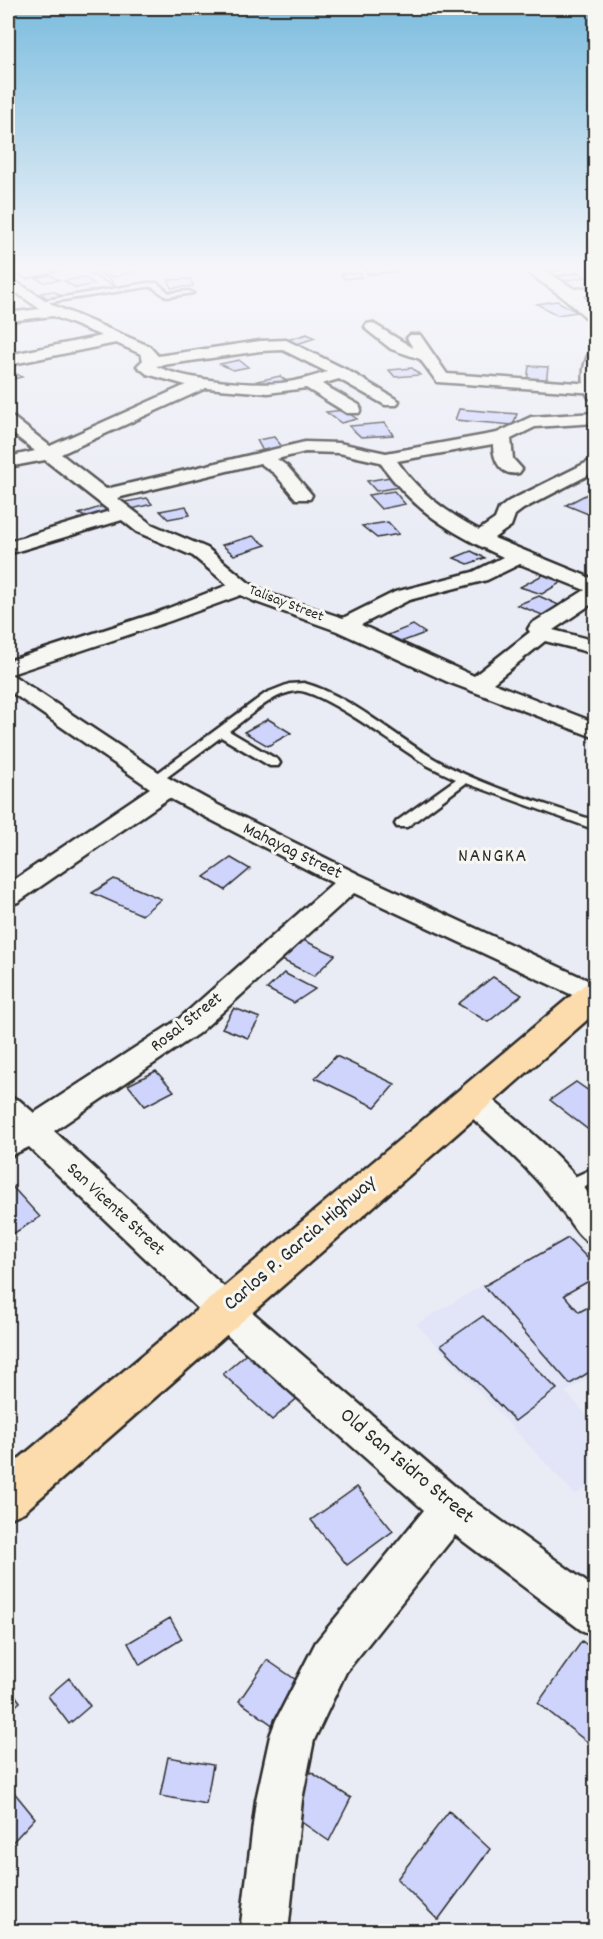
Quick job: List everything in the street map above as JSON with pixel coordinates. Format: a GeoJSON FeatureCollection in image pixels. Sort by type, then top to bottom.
{"type":"FeatureCollection","features":[{"type":"Feature","properties":{"kind":"highway","name":"Carlos P. Garcia Highway"},"geometry":{"type":"LineString","coordinates":[[8,1497],[595,995]]}},
{"type":"Feature","properties":{"kind":"main road"},"geometry":{"type":"LineString","coordinates":[[594,391],[592,379],[596,356]]}},
{"type":"Feature","properties":{"kind":"street"},"geometry":{"type":"LineString","coordinates":[[8,360],[25,356]]}},
{"type":"Feature","properties":{"kind":"street"},"geometry":{"type":"LineString","coordinates":[[151,356],[152,362]]}},
{"type":"Feature","properties":{"kind":"street"},"geometry":{"type":"LineString","coordinates":[[188,356],[152,362],[145,366],[149,371],[204,383],[270,389],[303,384],[342,373]]}},
{"type":"Feature","properties":{"kind":"street"},"geometry":{"type":"LineString","coordinates":[[200,356],[248,388]]}},
{"type":"Feature","properties":{"kind":"street"},"geometry":{"type":"LineString","coordinates":[[253,356],[260,361]]}},
{"type":"Feature","properties":{"kind":"street"},"geometry":{"type":"LineString","coordinates":[[309,356],[391,401]]}},
{"type":"Feature","properties":{"kind":"street"},"geometry":{"type":"LineString","coordinates":[[427,356],[438,375],[449,380],[594,391]]}},
{"type":"Feature","properties":{"kind":"street"},"geometry":{"type":"LineString","coordinates":[[279,373],[352,409]]}},
{"type":"Feature","properties":{"kind":"street"},"geometry":{"type":"LineString","coordinates":[[8,462],[46,454],[204,383]]}},
{"type":"Feature","properties":{"kind":"street"},"geometry":{"type":"LineString","coordinates":[[101,496],[305,447],[324,446],[386,458],[502,436],[531,422],[596,418]]}},
{"type":"Feature","properties":{"kind":"street","name":"Talisay Street"},"geometry":{"type":"LineString","coordinates":[[8,422],[46,454],[144,528],[200,552],[242,587],[263,598],[345,626],[477,685],[596,731]]}},
{"type":"Feature","properties":{"kind":"street"},"geometry":{"type":"LineString","coordinates":[[502,436],[502,458],[505,464],[513,469]]}},
{"type":"Feature","properties":{"kind":"street"},"geometry":{"type":"LineString","coordinates":[[264,458],[281,470],[303,495]]}},
{"type":"Feature","properties":{"kind":"street"},"geometry":{"type":"LineString","coordinates":[[386,458],[394,474],[412,495],[431,509],[480,538],[596,587]]}},
{"type":"Feature","properties":{"kind":"street"},"geometry":{"type":"LineString","coordinates":[[480,538],[504,522],[506,513],[516,505],[596,463]]}},
{"type":"Feature","properties":{"kind":"street"},"geometry":{"type":"LineString","coordinates":[[573,475],[596,485]]}},
{"type":"Feature","properties":{"kind":"street"},"geometry":{"type":"LineString","coordinates":[[8,549],[124,513]]}},
{"type":"Feature","properties":{"kind":"street"},"geometry":{"type":"LineString","coordinates":[[345,626],[402,596],[480,576],[521,555]]}},
{"type":"Feature","properties":{"kind":"street"},"geometry":{"type":"LineString","coordinates":[[8,668],[242,587]]}},
{"type":"Feature","properties":{"kind":"street"},"geometry":{"type":"LineString","coordinates":[[596,592],[539,629],[542,633],[596,648]]}},
{"type":"Feature","properties":{"kind":"street"},"geometry":{"type":"LineString","coordinates":[[477,685],[542,633]]}},
{"type":"Feature","properties":{"kind":"street","name":"Mahayag Street"},"geometry":{"type":"LineString","coordinates":[[8,680],[160,784],[351,881],[595,995]]}},
{"type":"Feature","properties":{"kind":"street"},"geometry":{"type":"LineString","coordinates":[[8,896],[39,876],[160,784]]}},
{"type":"Feature","properties":{"kind":"street","name":"Rosal Street"},"geometry":{"type":"LineString","coordinates":[[15,1128],[127,1069],[189,1026],[351,881]]}},
{"type":"Feature","properties":{"kind":"street"},"geometry":{"type":"LineString","coordinates":[[471,1099],[536,1156],[596,1232]]}},
{"type":"Feature","properties":{"kind":"street","name":"San Vicente Street"},"geometry":{"type":"LineString","coordinates":[[15,1128],[224,1310]]}},
{"type":"Feature","properties":{"kind":"street","name":"Old San Isidro Street"},"geometry":{"type":"LineString","coordinates":[[224,1310],[451,1508],[596,1615]]}},
{"type":"Feature","properties":{"kind":"street"},"geometry":{"type":"LineString","coordinates":[[264,1932],[279,1800],[292,1736],[331,1657],[451,1508]]}},
{"type":"Feature","properties":{"kind":"lane"},"geometry":{"type":"LineString","coordinates":[[160,784],[222,732],[280,691],[304,687],[330,698],[434,764],[492,790],[596,826]]}},
{"type":"Feature","properties":{"kind":"lane"},"geometry":{"type":"LineString","coordinates":[[222,732],[274,763]]}},
{"type":"Feature","properties":{"kind":"lane"},"geometry":{"type":"LineString","coordinates":[[402,824],[465,778]]}},
{"type":"Feature","properties":{"kind":"lane"},"geometry":{"type":"LineString","coordinates":[[564,1190],[596,1174]]}},
{"type":"Feature","properties":{"kind":"shaded area"},"geometry":{"type":"Polygon","coordinates":[[[568,1235],[595,1262],[595,1374],[566,1392],[595,1424],[595,1482],[575,1495],[416,1324],[568,1235]]]}},
{"type":"Feature","properties":{"kind":"building"},"geometry":{"type":"Polygon","coordinates":[[[239,360],[248,367],[233,370],[220,364],[239,360]]]}},
{"type":"Feature","properties":{"kind":"building"},"geometry":{"type":"Polygon","coordinates":[[[529,366],[548,367],[546,383],[527,382],[529,366]]]}},
{"type":"Feature","properties":{"kind":"building"},"geometry":{"type":"Polygon","coordinates":[[[412,368],[420,375],[395,377],[389,370],[412,368]]]}},
{"type":"Feature","properties":{"kind":"building"},"geometry":{"type":"Polygon","coordinates":[[[9,370],[22,377],[8,380],[9,370]]]}},
{"type":"Feature","properties":{"kind":"building"},"geometry":{"type":"Polygon","coordinates":[[[280,376],[290,384],[267,387],[257,381],[280,376]]]}},
{"type":"Feature","properties":{"kind":"building"},"geometry":{"type":"Polygon","coordinates":[[[459,409],[517,414],[513,425],[455,420],[459,409]]]}},
{"type":"Feature","properties":{"kind":"building"},"geometry":{"type":"Polygon","coordinates":[[[344,410],[357,419],[341,423],[326,412],[344,410]]]}},
{"type":"Feature","properties":{"kind":"building"},"geometry":{"type":"Polygon","coordinates":[[[385,423],[393,435],[361,437],[349,426],[385,423]]]}},
{"type":"Feature","properties":{"kind":"building"},"geometry":{"type":"Polygon","coordinates":[[[274,437],[285,450],[264,453],[257,440],[274,437]]]}},
{"type":"Feature","properties":{"kind":"building"},"geometry":{"type":"Polygon","coordinates":[[[390,477],[399,487],[376,491],[367,481],[390,477]]]}},
{"type":"Feature","properties":{"kind":"building"},"geometry":{"type":"Polygon","coordinates":[[[394,491],[405,504],[381,509],[368,495],[394,491]]]}},
{"type":"Feature","properties":{"kind":"building"},"geometry":{"type":"Polygon","coordinates":[[[587,494],[596,497],[596,510],[588,514],[566,505],[587,494]]]}},
{"type":"Feature","properties":{"kind":"building"},"geometry":{"type":"Polygon","coordinates":[[[147,498],[152,504],[132,509],[125,502],[147,498]]]}},
{"type":"Feature","properties":{"kind":"building"},"geometry":{"type":"Polygon","coordinates":[[[106,505],[114,511],[89,519],[79,514],[106,505]]]}},
{"type":"Feature","properties":{"kind":"building"},"geometry":{"type":"Polygon","coordinates":[[[186,506],[190,515],[168,519],[160,511],[186,506]]]}},
{"type":"Feature","properties":{"kind":"building"},"geometry":{"type":"Polygon","coordinates":[[[388,522],[399,534],[377,538],[362,526],[388,522]]]}},
{"type":"Feature","properties":{"kind":"building"},"geometry":{"type":"Polygon","coordinates":[[[253,536],[266,545],[234,555],[222,545],[253,536]]]}},
{"type":"Feature","properties":{"kind":"building"},"geometry":{"type":"Polygon","coordinates":[[[471,551],[485,558],[468,564],[454,558],[471,551]]]}},
{"type":"Feature","properties":{"kind":"building"},"geometry":{"type":"Polygon","coordinates":[[[546,573],[565,580],[542,594],[520,587],[546,573]]]}},
{"type":"Feature","properties":{"kind":"building"},"geometry":{"type":"Polygon","coordinates":[[[539,596],[561,606],[545,616],[517,605],[539,596]]]}},
{"type":"Feature","properties":{"kind":"building"},"geometry":{"type":"Polygon","coordinates":[[[413,625],[425,633],[401,642],[388,635],[413,625]]]}},
{"type":"Feature","properties":{"kind":"building"},"geometry":{"type":"Polygon","coordinates":[[[268,719],[291,733],[268,746],[244,732],[268,719]]]}},
{"type":"Feature","properties":{"kind":"building"},"geometry":{"type":"Polygon","coordinates":[[[231,858],[250,869],[225,890],[204,877],[231,858]]]}},
{"type":"Feature","properties":{"kind":"building"},"geometry":{"type":"Polygon","coordinates":[[[114,879],[161,899],[142,915],[92,893],[114,879]]]}},
{"type":"Feature","properties":{"kind":"building"},"geometry":{"type":"Polygon","coordinates":[[[303,940],[335,955],[314,976],[282,960],[303,940]]]}},
{"type":"Feature","properties":{"kind":"building"},"geometry":{"type":"Polygon","coordinates":[[[284,973],[315,989],[294,1003],[267,989],[284,973]]]}},
{"type":"Feature","properties":{"kind":"building"},"geometry":{"type":"Polygon","coordinates":[[[493,977],[522,995],[488,1022],[458,1004],[493,977]]]}},
{"type":"Feature","properties":{"kind":"building"},"geometry":{"type":"Polygon","coordinates":[[[234,1008],[260,1018],[248,1038],[222,1028],[234,1008]]]}},
{"type":"Feature","properties":{"kind":"building"},"geometry":{"type":"Polygon","coordinates":[[[336,1056],[395,1084],[375,1107],[315,1078],[336,1056]]]}},
{"type":"Feature","properties":{"kind":"building"},"geometry":{"type":"Polygon","coordinates":[[[156,1071],[174,1091],[145,1106],[128,1085],[156,1071]]]}},
{"type":"Feature","properties":{"kind":"building"},"geometry":{"type":"Polygon","coordinates":[[[576,1082],[596,1096],[595,1135],[550,1100],[576,1082]]]}},
{"type":"Feature","properties":{"kind":"building"},"geometry":{"type":"Polygon","coordinates":[[[8,1182],[40,1217],[8,1237],[8,1182]]]}},
{"type":"Feature","properties":{"kind":"building"},"geometry":{"type":"Polygon","coordinates":[[[568,1238],[596,1267],[596,1277],[564,1295],[579,1312],[596,1303],[596,1368],[570,1384],[484,1286],[568,1238]]]}},
{"type":"Feature","properties":{"kind":"building"},"geometry":{"type":"Polygon","coordinates":[[[483,1316],[557,1389],[515,1421],[441,1345],[483,1316]]]}},
{"type":"Feature","properties":{"kind":"building"},"geometry":{"type":"Polygon","coordinates":[[[251,1350],[301,1395],[272,1420],[223,1374],[251,1350]]]}},
{"type":"Feature","properties":{"kind":"building"},"geometry":{"type":"Polygon","coordinates":[[[357,1487],[393,1531],[347,1565],[311,1520],[357,1487]]]}},
{"type":"Feature","properties":{"kind":"building"},"geometry":{"type":"Polygon","coordinates":[[[170,1618],[182,1639],[140,1665],[128,1643],[170,1618]]]}},
{"type":"Feature","properties":{"kind":"building"},"geometry":{"type":"Polygon","coordinates":[[[582,1641],[596,1652],[596,1749],[538,1703],[582,1641]]]}},
{"type":"Feature","properties":{"kind":"building"},"geometry":{"type":"Polygon","coordinates":[[[267,1660],[305,1686],[278,1729],[239,1701],[267,1660]]]}},
{"type":"Feature","properties":{"kind":"building"},"geometry":{"type":"Polygon","coordinates":[[[69,1678],[90,1706],[69,1724],[48,1696],[69,1678]]]}},
{"type":"Feature","properties":{"kind":"building"},"geometry":{"type":"Polygon","coordinates":[[[8,1685],[20,1702],[8,1713],[8,1685]]]}},
{"type":"Feature","properties":{"kind":"building"},"geometry":{"type":"Polygon","coordinates":[[[168,1757],[213,1765],[206,1804],[160,1796],[168,1757]]]}},
{"type":"Feature","properties":{"kind":"building"},"geometry":{"type":"Polygon","coordinates":[[[306,1769],[351,1798],[329,1841],[284,1810],[306,1769]]]}},
{"type":"Feature","properties":{"kind":"building"},"geometry":{"type":"Polygon","coordinates":[[[8,1785],[35,1818],[8,1847],[8,1785]]]}},
{"type":"Feature","properties":{"kind":"building"},"geometry":{"type":"Polygon","coordinates":[[[449,1811],[490,1849],[438,1920],[397,1879],[449,1811]]]}},
{"type":"Feature","properties":{"kind":"district","name":"NANGKA"},"geometry":{"type":"Point","coordinates":[493,857]}}]}
